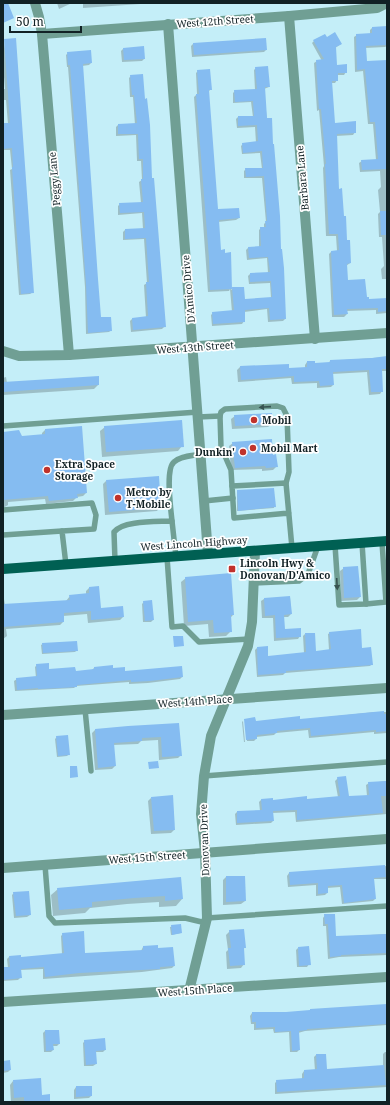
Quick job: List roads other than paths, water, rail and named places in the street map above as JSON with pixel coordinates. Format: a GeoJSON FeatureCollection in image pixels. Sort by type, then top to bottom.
{"type":"FeatureCollection","features":[{"type":"Feature","properties":{"kind":"main road","name":"West Lincoln Highway"},"geometry":{"type":"LineString","coordinates":[[3,569],[385,542]]}},
{"type":"Feature","properties":{"kind":"street","name":"Peggy Lane"},"geometry":{"type":"LineString","coordinates":[[35,3],[42,34],[69,355]]}},
{"type":"Feature","properties":{"kind":"street","name":"West 12th Street"},"geometry":{"type":"LineString","coordinates":[[42,34],[289,16],[377,8],[387,3]]}},
{"type":"Feature","properties":{"kind":"street","name":"Barbara Lane"},"geometry":{"type":"LineString","coordinates":[[289,16],[315,339]]}},
{"type":"Feature","properties":{"kind":"street","name":"D'Amico Drive"},"geometry":{"type":"LineString","coordinates":[[168,24],[208,554]]}},
{"type":"Feature","properties":{"kind":"street","name":"West 13th Street"},"geometry":{"type":"LineString","coordinates":[[3,351],[19,356],[69,355],[387,333]]}},
{"type":"Feature","properties":{"kind":"street","name":"Donovan Drive"},"geometry":{"type":"LineString","coordinates":[[189,991],[207,920],[205,852],[201,814],[204,776],[211,736],[248,646],[252,622],[255,551]]}},
{"type":"Feature","properties":{"kind":"street","name":"West 14th Place"},"geometry":{"type":"LineString","coordinates":[[3,715],[387,688]]}},
{"type":"Feature","properties":{"kind":"street","name":"West 15th Street"},"geometry":{"type":"LineString","coordinates":[[3,868],[387,839]]}},
{"type":"Feature","properties":{"kind":"street","name":"West 15th Place"},"geometry":{"type":"LineString","coordinates":[[3,1002],[387,977]]}},
{"type":"Feature","properties":{"kind":"lane"},"geometry":{"type":"LineString","coordinates":[[289,513],[234,518],[231,470],[221,447],[221,412],[225,410],[277,406],[283,408],[287,416],[289,472],[286,483],[289,513],[292,548]]}},
{"type":"Feature","properties":{"kind":"lane"},"geometry":{"type":"LineString","coordinates":[[3,426],[198,415],[220,416]]}},
{"type":"Feature","properties":{"kind":"lane"},"geometry":{"type":"LineString","coordinates":[[201,454],[178,458],[172,463],[169,472],[172,521],[172,627],[183,626],[199,642],[249,639]]}},
{"type":"Feature","properties":{"kind":"lane"},"geometry":{"type":"LineString","coordinates":[[232,486],[286,483]]}},
{"type":"Feature","properties":{"kind":"lane"},"geometry":{"type":"LineString","coordinates":[[204,501],[233,498]]}},
{"type":"Feature","properties":{"kind":"lane"},"geometry":{"type":"LineString","coordinates":[[3,510],[92,503],[96,515],[94,529],[3,536]]}},
{"type":"Feature","properties":{"kind":"lane"},"geometry":{"type":"LineString","coordinates":[[115,561],[114,532],[116,529],[125,525],[172,521]]}},
{"type":"Feature","properties":{"kind":"lane"},"geometry":{"type":"LineString","coordinates":[[62,531],[66,565]]}},
{"type":"Feature","properties":{"kind":"lane"},"geometry":{"type":"LineString","coordinates":[[335,545],[338,605],[366,604],[386,602],[385,542]]}},
{"type":"Feature","properties":{"kind":"lane"},"geometry":{"type":"LineString","coordinates":[[362,543],[366,604]]}},
{"type":"Feature","properties":{"kind":"lane"},"geometry":{"type":"LineString","coordinates":[[254,583],[299,581],[308,574],[318,546]]}},
{"type":"Feature","properties":{"kind":"lane"},"geometry":{"type":"LineString","coordinates":[[85,709],[91,771]]}},
{"type":"Feature","properties":{"kind":"lane"},"geometry":{"type":"LineString","coordinates":[[204,776],[387,762]]}},
{"type":"Feature","properties":{"kind":"lane"},"geometry":{"type":"LineString","coordinates":[[45,865],[49,916],[55,923],[185,918],[207,920],[387,906]]}},
{"type":"Feature","properties":{"kind":"place","name":"Mobil"},"geometry":{"type":"Point","coordinates":[254,420]}},
{"type":"Feature","properties":{"kind":"place","name":"Mobil Mart"},"geometry":{"type":"Point","coordinates":[253,448]}},
{"type":"Feature","properties":{"kind":"place","name":"Dunkin'"},"geometry":{"type":"Point","coordinates":[243,452]}},
{"type":"Feature","properties":{"kind":"place","name":"Extra Space Storage"},"geometry":{"type":"Point","coordinates":[47,470]}},
{"type":"Feature","properties":{"kind":"place","name":"Metro by T-Mobile"},"geometry":{"type":"Point","coordinates":[118,498]}},
{"type":"Feature","properties":{"kind":"place","name":"Lincoln Hwy & Donovan/D'Amico"},"geometry":{"type":"Point","coordinates":[232,569]}}]}
